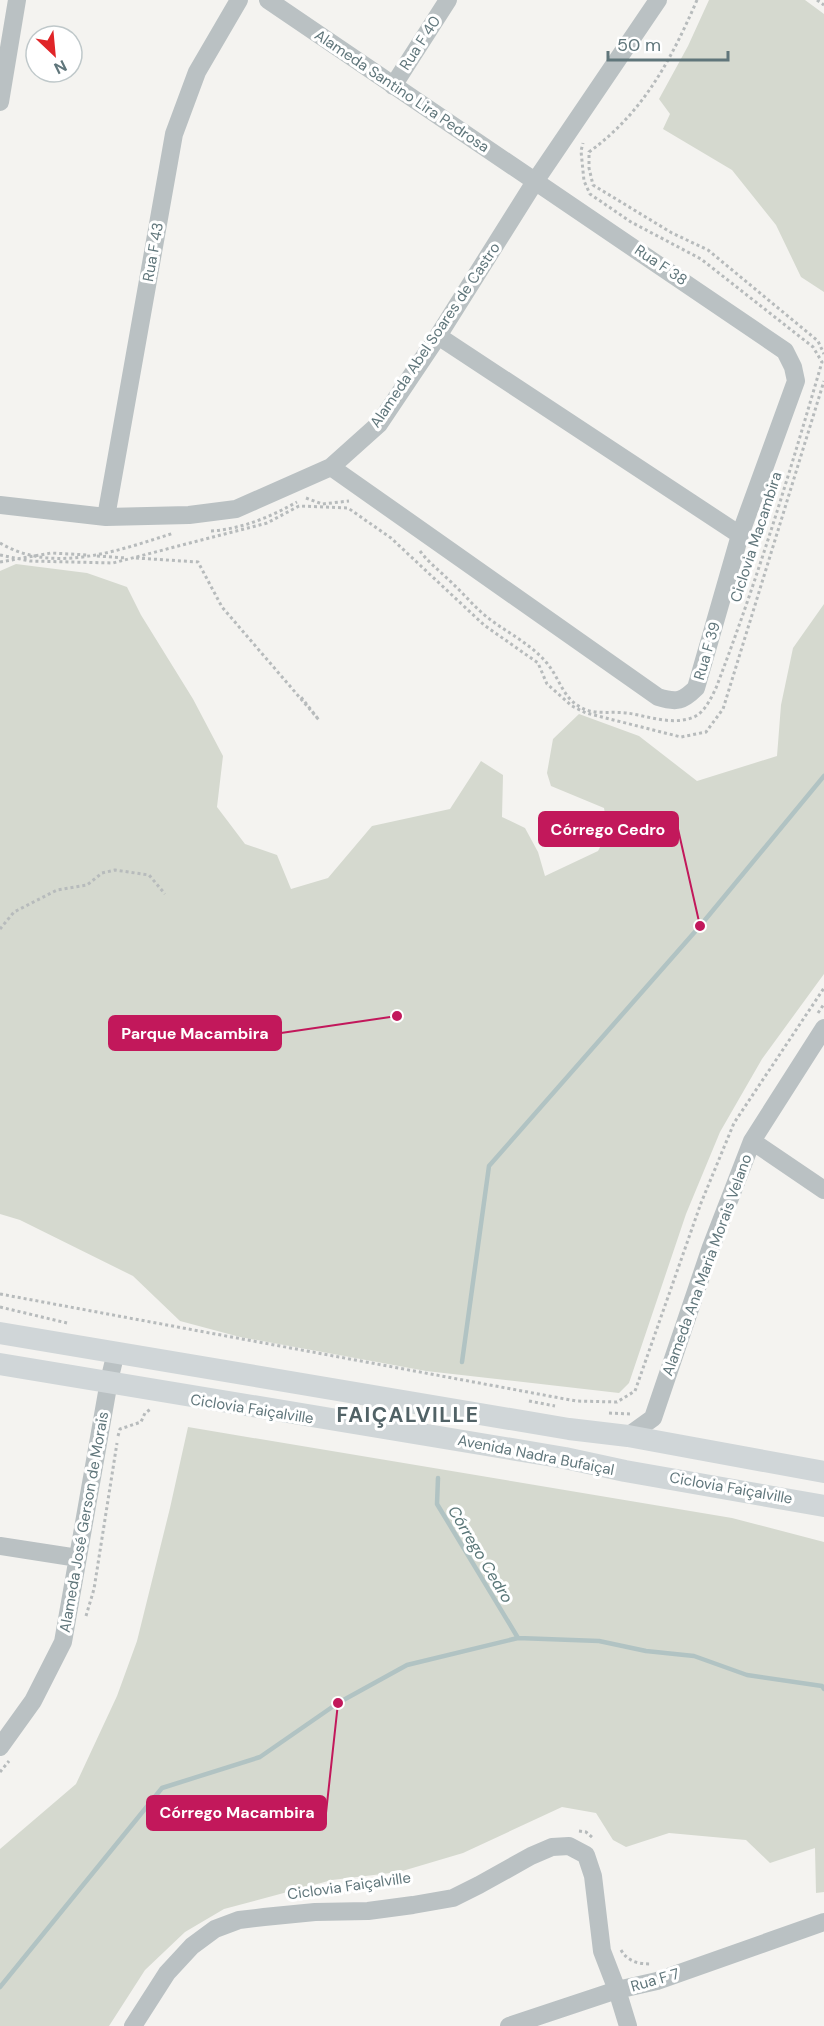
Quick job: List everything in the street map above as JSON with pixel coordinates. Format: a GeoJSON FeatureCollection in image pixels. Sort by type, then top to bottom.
{"type":"FeatureCollection","features":[{"type":"Feature","properties":{"kind":"main road","name":"Avenida Nadra Bufaiçal"},"geometry":{"type":"LineString","coordinates":[[0,1333],[569,1429],[628,1436],[824,1472]]}},
{"type":"Feature","properties":{"kind":"main road","name":"Avenida Nadra Bufaiçal"},"geometry":{"type":"LineString","coordinates":[[0,1364],[565,1458],[625,1471],[824,1506]]}},
{"type":"Feature","properties":{"kind":"street"},"geometry":{"type":"LineString","coordinates":[[0,102],[16,0]]}},
{"type":"Feature","properties":{"kind":"street","name":"Rua F 43"},"geometry":{"type":"LineString","coordinates":[[106,517],[174,134],[197,72],[239,0]]}},
{"type":"Feature","properties":{"kind":"street","name":"Alameda Santino Lira Pedrosa"},"geometry":{"type":"LineString","coordinates":[[268,0],[536,180]]}},
{"type":"Feature","properties":{"kind":"street","name":"Rua F 40"},"geometry":{"type":"LineString","coordinates":[[393,86],[448,0]]}},
{"type":"Feature","properties":{"kind":"street","name":"Alameda Abel Soares de Castro"},"geometry":{"type":"LineString","coordinates":[[0,505],[106,517],[189,515],[236,509],[331,467],[379,424],[438,336],[536,180],[658,0]]}},
{"type":"Feature","properties":{"kind":"street","name":"Rua F 38"},"geometry":{"type":"LineString","coordinates":[[536,180],[785,351],[793,367],[796,381],[740,535]]}},
{"type":"Feature","properties":{"kind":"street"},"geometry":{"type":"LineString","coordinates":[[438,336],[740,535]]}},
{"type":"Feature","properties":{"kind":"street","name":"Rua F 39"},"geometry":{"type":"LineString","coordinates":[[331,467],[658,697],[672,702],[686,698],[696,688],[740,535]]}},
{"type":"Feature","properties":{"kind":"street","name":"Alameda Ana Maria Morais Velano"},"geometry":{"type":"LineString","coordinates":[[628,1436],[653,1418],[711,1247],[753,1141],[824,1028]]}},
{"type":"Feature","properties":{"kind":"street"},"geometry":{"type":"LineString","coordinates":[[753,1141],[824,1190]]}},
{"type":"Feature","properties":{"kind":"street","name":"Alameda José Gerson de Morais"},"geometry":{"type":"LineString","coordinates":[[5,1753],[63,1642],[116,1352]]}},
{"type":"Feature","properties":{"kind":"street"},"geometry":{"type":"LineString","coordinates":[[0,1546],[78,1558]]}},
{"type":"Feature","properties":{"kind":"street","name":"Rua F 7"},"geometry":{"type":"LineString","coordinates":[[133,2026],[167,1973],[192,1946],[216,1929],[239,1920],[315,1912],[368,1911],[453,1898],[531,1856],[552,1848],[569,1846],[586,1855],[593,1876],[602,1951],[618,1990],[657,1981],[824,1922]]}},
{"type":"Feature","properties":{"kind":"street"},"geometry":{"type":"LineString","coordinates":[[508,2026],[618,1990],[628,2026]]}},
{"type":"Feature","properties":{"kind":"path"},"geometry":{"type":"LineString","coordinates":[[697,0],[674,49],[643,101],[610,137],[589,152],[589,168],[593,185],[672,233],[708,250],[818,341],[824,354]]}},
{"type":"Feature","properties":{"kind":"path"},"geometry":{"type":"LineString","coordinates":[[817,0],[824,5]]}},
{"type":"Feature","properties":{"kind":"path","name":"Ciclovia Macambira"},"geometry":{"type":"LineString","coordinates":[[418,550],[481,612],[517,637],[547,662],[568,699],[584,709],[678,720],[695,717],[706,706],[716,688],[788,481],[822,362],[813,347],[702,259],[631,222],[590,194],[584,181],[581,151],[584,140]]}},
{"type":"Feature","properties":{"kind":"path"},"geometry":{"type":"LineString","coordinates":[[208,531],[229,530],[253,523],[305,497],[322,504],[348,500],[354,505]]}},
{"type":"Feature","properties":{"kind":"path"},"geometry":{"type":"LineString","coordinates":[[0,543],[40,558],[81,558],[119,551],[174,533]]}},
{"type":"Feature","properties":{"kind":"path"},"geometry":{"type":"LineString","coordinates":[[0,562],[51,553],[198,562],[222,608],[319,720],[301,697]]}},
{"type":"Feature","properties":{"kind":"path"},"geometry":{"type":"LineString","coordinates":[[0,929],[14,912],[57,890],[87,885],[102,873],[115,870],[149,875],[165,894]]}},
{"type":"Feature","properties":{"kind":"path"},"geometry":{"type":"LineString","coordinates":[[0,1294],[576,1401],[617,1402],[634,1391],[701,1203],[734,1123],[824,988]]}},
{"type":"Feature","properties":{"kind":"path"},"geometry":{"type":"LineString","coordinates":[[85,1620],[94,1590],[118,1434],[120,1429],[141,1422],[145,1413],[156,1405]]}},
{"type":"Feature","properties":{"kind":"path"},"geometry":{"type":"LineString","coordinates":[[0,1772],[5,1753]]}},
{"type":"Feature","properties":{"kind":"path"},"geometry":{"type":"LineString","coordinates":[[575,1831],[586,1832],[601,1845]]}},
{"type":"Feature","properties":{"kind":"path"},"geometry":{"type":"LineString","coordinates":[[616,1942],[624,1955],[637,1964],[653,1964]]}},
{"type":"Feature","properties":{"kind":"shaded area"},"geometry":{"type":"Polygon","coordinates":[[[709,0],[805,0],[824,14],[824,292],[801,277],[776,225],[732,170],[663,129],[670,114],[659,99],[688,46],[709,0]]]}},
{"type":"Feature","properties":{"kind":"shaded area"},"geometry":{"type":"Polygon","coordinates":[[[16,564],[87,573],[127,587],[141,615],[193,699],[223,756],[217,807],[245,844],[277,855],[291,889],[328,878],[372,826],[450,809],[481,761],[503,775],[502,817],[525,828],[538,852],[545,876],[598,851],[608,831],[604,808],[551,786],[547,773],[553,739],[579,714],[639,736],[697,781],[777,756],[781,705],[793,648],[824,604],[824,974],[762,1059],[720,1132],[686,1214],[629,1383],[619,1393],[426,1371],[240,1337],[180,1321],[133,1276],[20,1220],[0,1214],[0,571],[16,564]]]}},
{"type":"Feature","properties":{"kind":"shaded area"},"geometry":{"type":"Polygon","coordinates":[[[188,1427],[732,1518],[824,1542],[824,1892],[816,1893],[815,1848],[770,1863],[746,1840],[669,1833],[626,1847],[613,1840],[596,1813],[562,1807],[463,1853],[399,1872],[332,1880],[224,1909],[185,1932],[145,1970],[109,2026],[0,2026],[0,1849],[76,1784],[117,1696],[137,1641],[188,1427]]]}},
{"type":"Feature","properties":{"kind":"waterway","name":"Córrego Cedro"},"geometry":{"type":"LineString","coordinates":[[462,1362],[489,1166],[700,926],[824,776]]}},
{"type":"Feature","properties":{"kind":"waterway","name":"Córrego Cedro"},"geometry":{"type":"LineString","coordinates":[[438,1478],[437,1504],[518,1638]]}},
{"type":"Feature","properties":{"kind":"waterway"},"geometry":{"type":"LineString","coordinates":[[0,1987],[162,1788],[260,1757],[338,1703],[407,1665],[518,1638],[599,1641],[646,1651],[694,1656],[747,1675],[822,1686],[824,1689]]}},
{"type":"Feature","properties":{"kind":"place","name":"Córrego Cedro"},"geometry":{"type":"Point","coordinates":[700,926]}},
{"type":"Feature","properties":{"kind":"place","name":"Parque Macambira"},"geometry":{"type":"Point","coordinates":[397,1016]}},
{"type":"Feature","properties":{"kind":"place","name":"Córrego Macambira"},"geometry":{"type":"Point","coordinates":[338,1703]}},
{"type":"Feature","properties":{"kind":"district","name":"FAIÇALVILLE"},"geometry":{"type":"Point","coordinates":[408,1415]}}]}
